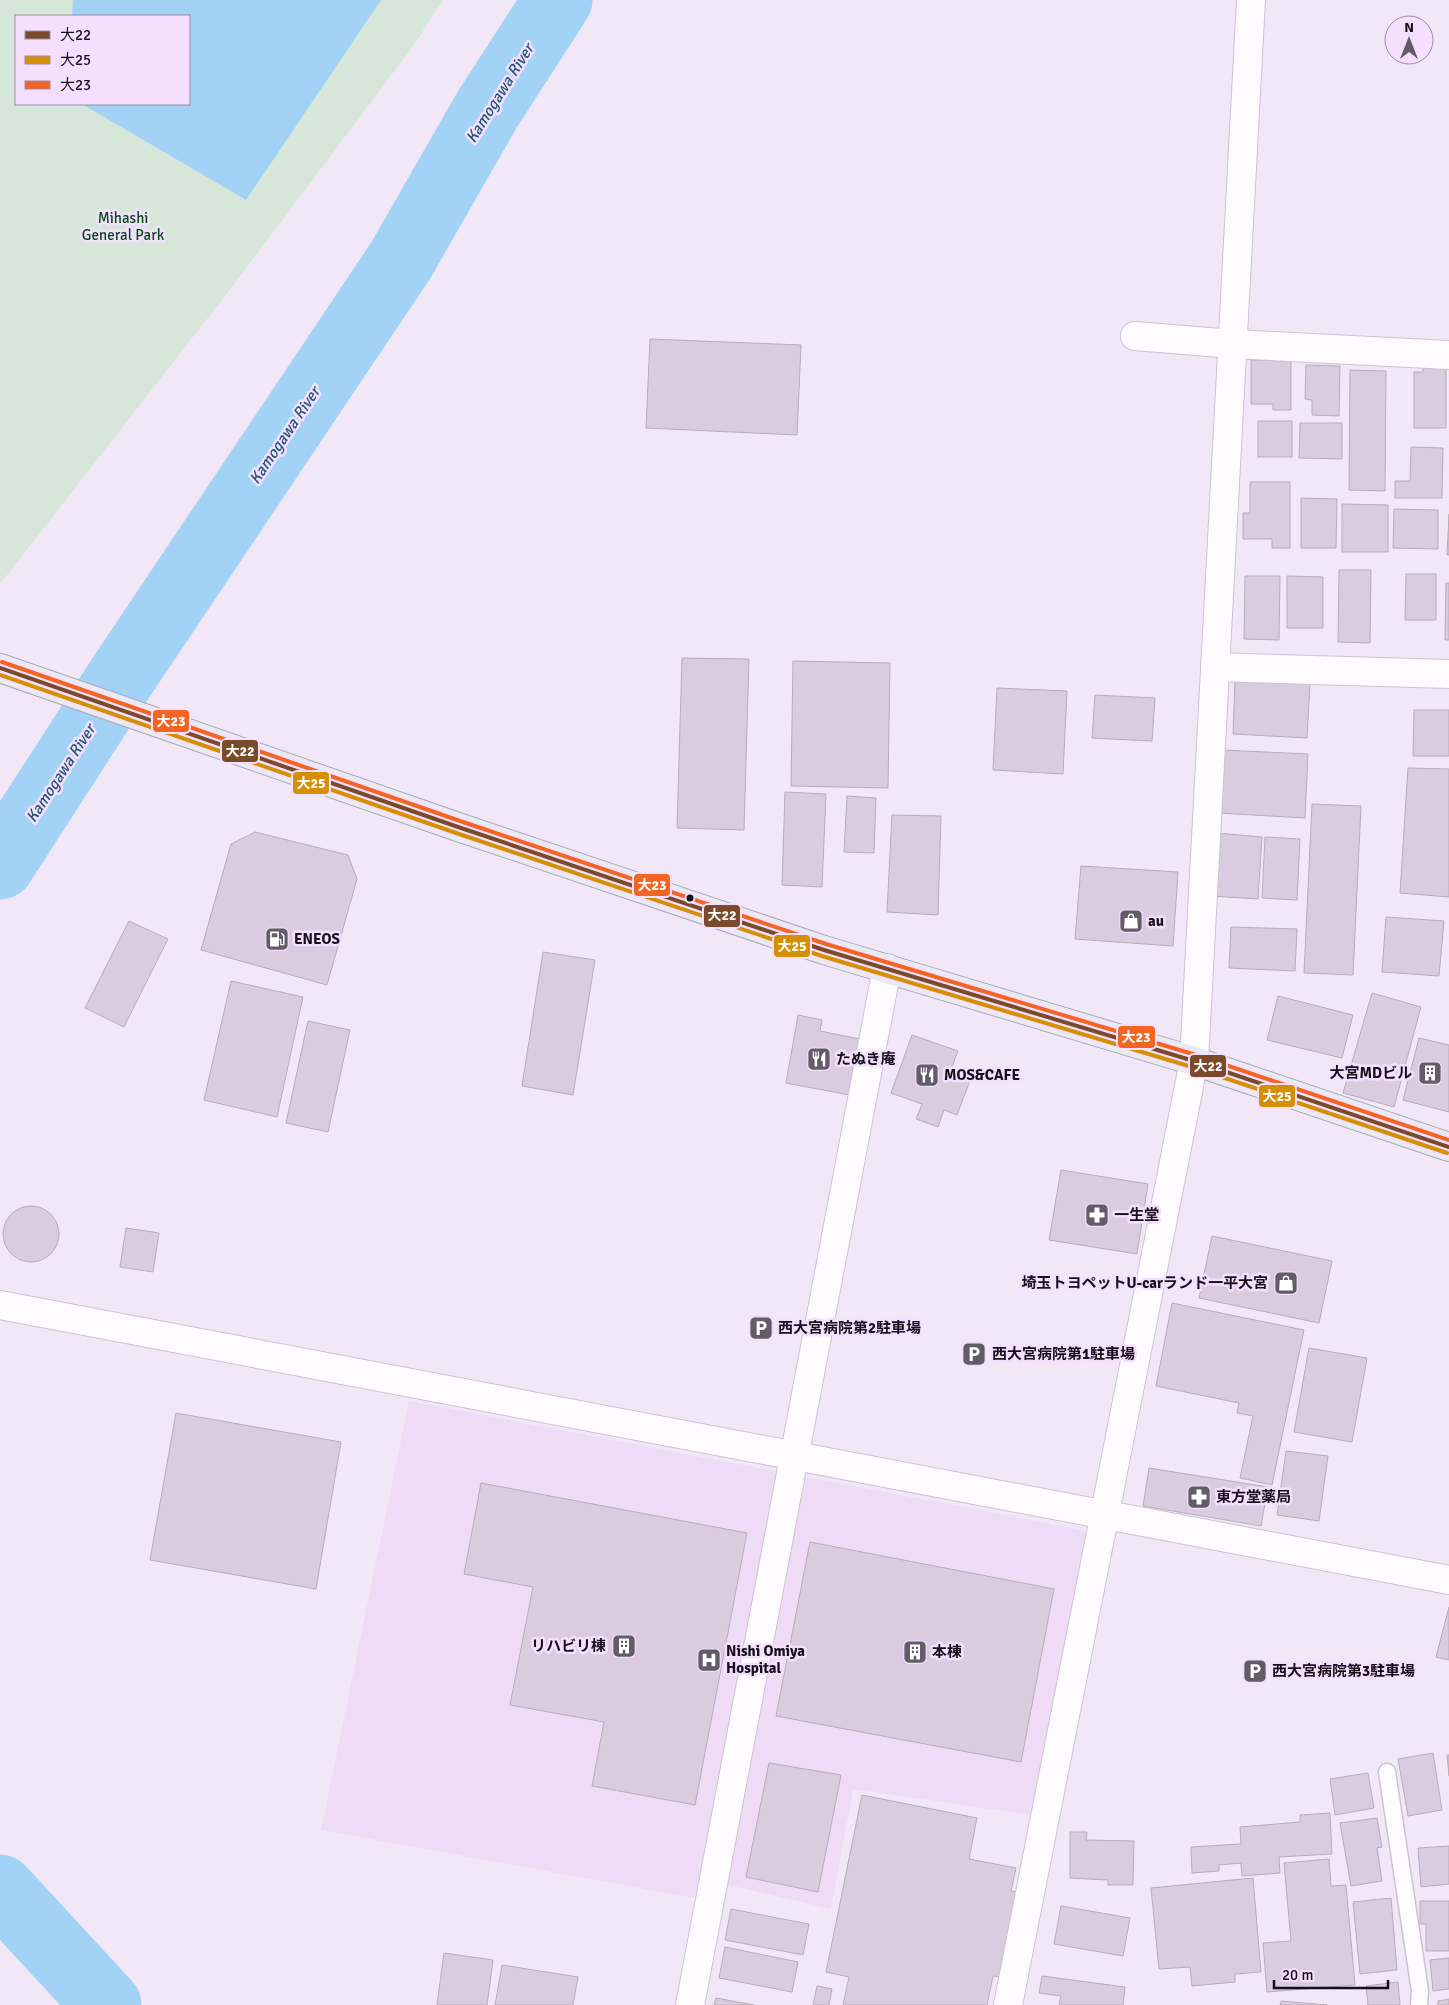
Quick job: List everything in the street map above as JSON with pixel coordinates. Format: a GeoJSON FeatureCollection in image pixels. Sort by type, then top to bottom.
{"type":"FeatureCollection","features":[{"type":"Feature","properties":{"kind":"main road"},"geometry":{"type":"LineString","coordinates":[[0,668],[223,746],[731,918],[887,968],[1194,1061],[1449,1147]]}},
{"type":"Feature","properties":{"kind":"street"},"geometry":{"type":"LineString","coordinates":[[1008,2005],[1194,1061],[1251,0]]}},
{"type":"Feature","properties":{"kind":"street"},"geometry":{"type":"LineString","coordinates":[[1135,336],[1232,344],[1449,355]]}},
{"type":"Feature","properties":{"kind":"street"},"geometry":{"type":"LineString","coordinates":[[1215,667],[1449,674]]}},
{"type":"Feature","properties":{"kind":"street"},"geometry":{"type":"LineString","coordinates":[[690,2005],[796,1457],[887,968]]}},
{"type":"Feature","properties":{"kind":"street"},"geometry":{"type":"LineString","coordinates":[[0,1305],[1449,1580]]}},
{"type":"Feature","properties":{"kind":"lane"},"geometry":{"type":"LineString","coordinates":[[1386,1772],[1420,1991],[1419,2005]]}},
{"type":"Feature","properties":{"kind":"shaded area","name":"Nishi Omiya Hospital"},"geometry":{"type":"Polygon","coordinates":[[[409,1401],[1088,1531],[1030,1815],[853,1789],[831,1909],[699,1878],[694,1898],[321,1830],[409,1401]]]}},
{"type":"Feature","properties":{"kind":"green space","name":"Mihashi General Park"},"geometry":{"type":"Polygon","coordinates":[[[0,0],[443,0],[414,45],[232,287],[0,584],[0,0]]]}},
{"type":"Feature","properties":{"kind":"water"},"geometry":{"type":"Polygon","coordinates":[[[73,0],[381,0],[246,200],[84,105],[190,105],[190,15],[72,15],[73,0]]]}},
{"type":"Feature","properties":{"kind":"building"},"geometry":{"type":"Polygon","coordinates":[[[650,339],[801,345],[797,435],[646,428],[650,339]]]}},
{"type":"Feature","properties":{"kind":"building"},"geometry":{"type":"Polygon","coordinates":[[[1251,360],[1291,361],[1291,410],[1273,410],[1273,404],[1251,404],[1251,360]]]}},
{"type":"Feature","properties":{"kind":"building"},"geometry":{"type":"Polygon","coordinates":[[[1306,365],[1340,366],[1339,416],[1312,415],[1312,400],[1305,399],[1306,365]]]}},
{"type":"Feature","properties":{"kind":"building"},"geometry":{"type":"Polygon","coordinates":[[[1423,365],[1446,365],[1446,428],[1414,428],[1414,372],[1423,372],[1423,365]]]}},
{"type":"Feature","properties":{"kind":"building"},"geometry":{"type":"Polygon","coordinates":[[[1350,370],[1386,371],[1385,491],[1349,490],[1350,370]]]}},
{"type":"Feature","properties":{"kind":"building"},"geometry":{"type":"Polygon","coordinates":[[[1258,421],[1292,421],[1292,457],[1258,457],[1258,421]]]}},
{"type":"Feature","properties":{"kind":"building"},"geometry":{"type":"Polygon","coordinates":[[[1300,423],[1342,423],[1342,459],[1299,458],[1300,423]]]}},
{"type":"Feature","properties":{"kind":"building"},"geometry":{"type":"Polygon","coordinates":[[[1411,447],[1443,448],[1442,498],[1395,498],[1395,481],[1410,481],[1411,447]]]}},
{"type":"Feature","properties":{"kind":"building"},"geometry":{"type":"Polygon","coordinates":[[[1250,482],[1290,482],[1290,548],[1272,548],[1272,539],[1243,539],[1243,513],[1250,513],[1250,482]]]}},
{"type":"Feature","properties":{"kind":"building"},"geometry":{"type":"Polygon","coordinates":[[[1301,498],[1337,499],[1336,548],[1301,548],[1301,498]]]}},
{"type":"Feature","properties":{"kind":"building"},"geometry":{"type":"Polygon","coordinates":[[[1342,504],[1388,505],[1388,552],[1342,552],[1342,504]]]}},
{"type":"Feature","properties":{"kind":"building"},"geometry":{"type":"Polygon","coordinates":[[[1394,509],[1438,510],[1438,549],[1393,548],[1394,509]]]}},
{"type":"Feature","properties":{"kind":"building"},"geometry":{"type":"Polygon","coordinates":[[[1449,514],[1449,555],[1447,555],[1449,514]]]}},
{"type":"Feature","properties":{"kind":"building"},"geometry":{"type":"Polygon","coordinates":[[[1339,570],[1371,570],[1370,643],[1338,642],[1339,570]]]}},
{"type":"Feature","properties":{"kind":"building"},"geometry":{"type":"Polygon","coordinates":[[[1406,574],[1436,574],[1436,620],[1405,620],[1406,574]]]}},
{"type":"Feature","properties":{"kind":"building"},"geometry":{"type":"Polygon","coordinates":[[[1245,576],[1280,576],[1279,640],[1244,639],[1245,576]]]}},
{"type":"Feature","properties":{"kind":"building"},"geometry":{"type":"Polygon","coordinates":[[[1287,576],[1323,577],[1323,628],[1287,628],[1287,576]]]}},
{"type":"Feature","properties":{"kind":"building"},"geometry":{"type":"Polygon","coordinates":[[[1446,583],[1449,583],[1449,640],[1445,640],[1446,583]]]}},
{"type":"Feature","properties":{"kind":"building"},"geometry":{"type":"Polygon","coordinates":[[[682,658],[749,659],[744,830],[677,828],[682,658]]]}},
{"type":"Feature","properties":{"kind":"building"},"geometry":{"type":"Polygon","coordinates":[[[793,661],[890,663],[888,788],[791,786],[793,661]]]}},
{"type":"Feature","properties":{"kind":"building"},"geometry":{"type":"Polygon","coordinates":[[[1235,680],[1310,683],[1307,738],[1233,734],[1235,680]]]}},
{"type":"Feature","properties":{"kind":"building"},"geometry":{"type":"Polygon","coordinates":[[[997,688],[1067,691],[1063,774],[993,770],[997,688]]]}},
{"type":"Feature","properties":{"kind":"building"},"geometry":{"type":"Polygon","coordinates":[[[1095,695],[1155,698],[1152,741],[1092,738],[1095,695]]]}},
{"type":"Feature","properties":{"kind":"building"},"geometry":{"type":"Polygon","coordinates":[[[1414,710],[1449,710],[1449,756],[1413,756],[1414,710]]]}},
{"type":"Feature","properties":{"kind":"building"},"geometry":{"type":"Polygon","coordinates":[[[1222,750],[1308,754],[1305,818],[1218,813],[1222,750]]]}},
{"type":"Feature","properties":{"kind":"building"},"geometry":{"type":"Polygon","coordinates":[[[1408,768],[1449,769],[1449,897],[1400,893],[1408,768]]]}},
{"type":"Feature","properties":{"kind":"building"},"geometry":{"type":"Polygon","coordinates":[[[785,792],[826,794],[822,887],[782,885],[785,792]]]}},
{"type":"Feature","properties":{"kind":"building"},"geometry":{"type":"Polygon","coordinates":[[[847,796],[876,798],[874,853],[844,852],[847,796]]]}},
{"type":"Feature","properties":{"kind":"building"},"geometry":{"type":"Polygon","coordinates":[[[1312,804],[1361,806],[1353,975],[1304,973],[1312,804]]]}},
{"type":"Feature","properties":{"kind":"building"},"geometry":{"type":"Polygon","coordinates":[[[892,815],[941,816],[938,915],[887,912],[892,815]]]}},
{"type":"Feature","properties":{"kind":"building"},"geometry":{"type":"Polygon","coordinates":[[[255,832],[348,855],[357,879],[327,985],[201,950],[231,844],[255,832]]]}},
{"type":"Feature","properties":{"kind":"building"},"geometry":{"type":"Polygon","coordinates":[[[1216,833],[1262,837],[1258,899],[1211,896],[1216,833]]]}},
{"type":"Feature","properties":{"kind":"building"},"geometry":{"type":"Polygon","coordinates":[[[1265,837],[1300,839],[1297,900],[1262,898],[1265,837]]]}},
{"type":"Feature","properties":{"kind":"building"},"geometry":{"type":"Polygon","coordinates":[[[1081,866],[1178,872],[1173,946],[1075,939],[1081,866]]]}},
{"type":"Feature","properties":{"kind":"building"},"geometry":{"type":"Polygon","coordinates":[[[1386,917],[1444,921],[1439,976],[1382,972],[1386,917]]]}},
{"type":"Feature","properties":{"kind":"building"},"geometry":{"type":"Polygon","coordinates":[[[129,921],[168,939],[124,1027],[85,1008],[129,921]]]}},
{"type":"Feature","properties":{"kind":"building"},"geometry":{"type":"Polygon","coordinates":[[[1231,927],[1297,929],[1295,971],[1229,968],[1231,927]]]}},
{"type":"Feature","properties":{"kind":"building"},"geometry":{"type":"Polygon","coordinates":[[[543,952],[595,960],[573,1095],[522,1086],[543,952]]]}},
{"type":"Feature","properties":{"kind":"building"},"geometry":{"type":"Polygon","coordinates":[[[231,981],[303,997],[277,1117],[204,1100],[231,981]]]}},
{"type":"Feature","properties":{"kind":"building"},"geometry":{"type":"Polygon","coordinates":[[[1372,993],[1421,1007],[1394,1107],[1343,1093],[1372,993]]]}},
{"type":"Feature","properties":{"kind":"building"},"geometry":{"type":"Polygon","coordinates":[[[1278,996],[1353,1015],[1342,1058],[1267,1040],[1278,996]]]}},
{"type":"Feature","properties":{"kind":"building"},"geometry":{"type":"Polygon","coordinates":[[[798,1015],[822,1020],[820,1031],[860,1039],[850,1095],[786,1083],[798,1015]]]}},
{"type":"Feature","properties":{"kind":"building"},"geometry":{"type":"Polygon","coordinates":[[[308,1021],[350,1030],[328,1132],[286,1123],[308,1021]]]}},
{"type":"Feature","properties":{"kind":"building"},"geometry":{"type":"Polygon","coordinates":[[[912,1035],[958,1051],[951,1070],[971,1078],[957,1115],[944,1110],[938,1127],[916,1119],[922,1104],[891,1093],[912,1035]]]}},
{"type":"Feature","properties":{"kind":"building","name":"大宮MDビル"},"geometry":{"type":"Polygon","coordinates":[[[1419,1038],[1449,1045],[1449,1112],[1403,1100],[1419,1038]]]}},
{"type":"Feature","properties":{"kind":"building"},"geometry":{"type":"Polygon","coordinates":[[[1061,1170],[1148,1184],[1137,1254],[1049,1240],[1061,1170]]]}},
{"type":"Feature","properties":{"kind":"building"},"geometry":{"type":"Polygon","coordinates":[[[25,1206],[37,1206],[47,1210],[55,1218],[59,1234],[55,1250],[47,1258],[37,1262],[25,1262],[15,1258],[7,1250],[3,1240],[3,1228],[7,1218],[15,1210],[25,1206]]]}},
{"type":"Feature","properties":{"kind":"building"},"geometry":{"type":"Polygon","coordinates":[[[126,1228],[159,1233],[153,1272],[120,1267],[126,1228]]]}},
{"type":"Feature","properties":{"kind":"building"},"geometry":{"type":"Polygon","coordinates":[[[1212,1236],[1332,1261],[1319,1323],[1199,1298],[1212,1236]]]}},
{"type":"Feature","properties":{"kind":"building"},"geometry":{"type":"Polygon","coordinates":[[[1172,1303],[1304,1330],[1272,1485],[1240,1478],[1253,1416],[1237,1413],[1239,1403],[1156,1386],[1172,1303]]]}},
{"type":"Feature","properties":{"kind":"building"},"geometry":{"type":"Polygon","coordinates":[[[1309,1348],[1367,1358],[1352,1442],[1294,1432],[1309,1348]]]}},
{"type":"Feature","properties":{"kind":"building"},"geometry":{"type":"Polygon","coordinates":[[[176,1413],[341,1442],[316,1589],[150,1560],[176,1413]]]}},
{"type":"Feature","properties":{"kind":"building"},"geometry":{"type":"Polygon","coordinates":[[[1286,1451],[1328,1456],[1319,1521],[1277,1515],[1286,1451]]]}},
{"type":"Feature","properties":{"kind":"building"},"geometry":{"type":"Polygon","coordinates":[[[1149,1468],[1268,1487],[1261,1526],[1143,1506],[1149,1468]]]}},
{"type":"Feature","properties":{"kind":"building","name":"リハビリ棟"},"geometry":{"type":"Polygon","coordinates":[[[481,1483],[747,1533],[695,1805],[592,1786],[604,1722],[510,1705],[533,1587],[464,1574],[481,1483]]]}},
{"type":"Feature","properties":{"kind":"building","name":"本棟"},"geometry":{"type":"Polygon","coordinates":[[[810,1542],[1054,1589],[1021,1762],[776,1716],[810,1542]]]}},
{"type":"Feature","properties":{"kind":"building"},"geometry":{"type":"Polygon","coordinates":[[[1449,1607],[1449,1660],[1436,1657],[1449,1607]]]}},
{"type":"Feature","properties":{"kind":"building"},"geometry":{"type":"Polygon","coordinates":[[[1433,1753],[1442,1810],[1408,1816],[1398,1759],[1433,1753]]]}},
{"type":"Feature","properties":{"kind":"building"},"geometry":{"type":"Polygon","coordinates":[[[1447,1755],[1449,1755],[1449,1776],[1447,1755]]]}},
{"type":"Feature","properties":{"kind":"building"},"geometry":{"type":"Polygon","coordinates":[[[769,1763],[841,1775],[818,1892],[746,1877],[769,1763]]]}},
{"type":"Feature","properties":{"kind":"building"},"geometry":{"type":"Polygon","coordinates":[[[1368,1773],[1374,1808],[1335,1815],[1330,1779],[1368,1773]]]}},
{"type":"Feature","properties":{"kind":"building"},"geometry":{"type":"Polygon","coordinates":[[[862,1795],[977,1818],[969,1859],[1016,1868],[1011,1891],[1018,1892],[1001,1977],[993,1976],[987,2005],[843,2005],[849,1977],[826,1972],[862,1795]]]}},
{"type":"Feature","properties":{"kind":"building"},"geometry":{"type":"Polygon","coordinates":[[[1330,1813],[1332,1854],[1279,1857],[1280,1873],[1242,1876],[1241,1863],[1219,1865],[1219,1871],[1192,1873],[1191,1847],[1241,1844],[1240,1827],[1300,1822],[1300,1815],[1330,1813]]]}},
{"type":"Feature","properties":{"kind":"building"},"geometry":{"type":"Polygon","coordinates":[[[1377,1818],[1382,1847],[1377,1848],[1382,1881],[1351,1886],[1340,1823],[1377,1818]]]}},
{"type":"Feature","properties":{"kind":"building"},"geometry":{"type":"Polygon","coordinates":[[[1070,1832],[1087,1832],[1086,1840],[1134,1841],[1133,1885],[1108,1885],[1108,1880],[1070,1878],[1070,1832]]]}},
{"type":"Feature","properties":{"kind":"building"},"geometry":{"type":"Polygon","coordinates":[[[1449,1846],[1449,1884],[1421,1887],[1418,1848],[1449,1846]]]}},
{"type":"Feature","properties":{"kind":"building"},"geometry":{"type":"Polygon","coordinates":[[[1329,1859],[1331,1886],[1346,1885],[1355,1985],[1267,1992],[1263,1943],[1291,1941],[1284,1863],[1329,1859]]]}},
{"type":"Feature","properties":{"kind":"building"},"geometry":{"type":"Polygon","coordinates":[[[1253,1878],[1261,1972],[1235,1974],[1235,1982],[1192,1986],[1190,1967],[1159,1969],[1151,1888],[1253,1878]]]}},
{"type":"Feature","properties":{"kind":"building"},"geometry":{"type":"Polygon","coordinates":[[[1391,1898],[1397,1970],[1360,1974],[1353,1902],[1391,1898]]]}},
{"type":"Feature","properties":{"kind":"building"},"geometry":{"type":"Polygon","coordinates":[[[1420,1901],[1449,1901],[1449,1951],[1426,1951],[1426,1924],[1420,1924],[1420,1901]]]}},
{"type":"Feature","properties":{"kind":"building"},"geometry":{"type":"Polygon","coordinates":[[[1061,1906],[1130,1918],[1123,1956],[1054,1944],[1061,1906]]]}},
{"type":"Feature","properties":{"kind":"building"},"geometry":{"type":"Polygon","coordinates":[[[731,1909],[809,1924],[803,1955],[725,1940],[731,1909]]]}},
{"type":"Feature","properties":{"kind":"building"},"geometry":{"type":"Polygon","coordinates":[[[725,1947],[798,1962],[792,1992],[719,1978],[725,1947]]]}},
{"type":"Feature","properties":{"kind":"building"},"geometry":{"type":"Polygon","coordinates":[[[444,1953],[493,1960],[487,2005],[437,2005],[444,1953]]]}},
{"type":"Feature","properties":{"kind":"building"},"geometry":{"type":"Polygon","coordinates":[[[1449,1958],[1449,1989],[1433,1991],[1430,1960],[1449,1958]]]}},
{"type":"Feature","properties":{"kind":"building"},"geometry":{"type":"Polygon","coordinates":[[[502,1965],[578,1977],[573,2005],[495,2005],[502,1965]]]}},
{"type":"Feature","properties":{"kind":"building"},"geometry":{"type":"Polygon","coordinates":[[[1042,1976],[1125,1987],[1123,2005],[1059,2005],[1061,1996],[1039,1993],[1042,1976]]]}},
{"type":"Feature","properties":{"kind":"building"},"geometry":{"type":"Polygon","coordinates":[[[1398,1982],[1400,2005],[1368,2005],[1366,1986],[1398,1982]]]}},
{"type":"Feature","properties":{"kind":"building"},"geometry":{"type":"Polygon","coordinates":[[[817,1986],[832,1989],[829,2005],[813,2005],[817,1986]]]}},
{"type":"Feature","properties":{"kind":"building"},"geometry":{"type":"Polygon","coordinates":[[[716,1998],[754,2005],[714,2005],[716,1998]]]}},
{"type":"Feature","properties":{"kind":"building"},"geometry":{"type":"Polygon","coordinates":[[[1449,1999],[1449,2005],[1438,2005],[1438,2001],[1449,1999]]]}},
{"type":"Feature","properties":{"kind":"building"},"geometry":{"type":"Polygon","coordinates":[[[1281,2001],[1327,2005],[1280,2005],[1281,2001]]]}},
{"type":"Feature","properties":{"kind":"waterway","name":"Kamogawa River"},"geometry":{"type":"LineString","coordinates":[[0,865],[120,679],[401,260],[487,110],[558,0]]}},
{"type":"Feature","properties":{"kind":"waterway","name":"Kamogawa River"},"geometry":{"type":"LineString","coordinates":[[0,1889],[107,2005]]}},
{"type":"Feature","properties":{"kind":"transit line","name":"大23"},"geometry":{"type":"LineString","coordinates":[[2,662],[463,822],[826,944],[1196,1055],[1449,1140]]}},
{"type":"Feature","properties":{"kind":"transit line","name":"大22"},"geometry":{"type":"LineString","coordinates":[[0,668],[461,828],[824,950],[1194,1061],[1449,1147]]}},
{"type":"Feature","properties":{"kind":"transit line","name":"大25"},"geometry":{"type":"LineString","coordinates":[[0,675],[459,834],[822,956],[1192,1067],[1447,1153]]}},
{"type":"Feature","properties":{"kind":"place","name":"au"},"geometry":{"type":"Point","coordinates":[1131,921]}},
{"type":"Feature","properties":{"kind":"place","name":"ENEOS"},"geometry":{"type":"Point","coordinates":[277,939]}},
{"type":"Feature","properties":{"kind":"place","name":"たぬき庵"},"geometry":{"type":"Point","coordinates":[819,1059]}},
{"type":"Feature","properties":{"kind":"place","name":"大宮MDビル"},"geometry":{"type":"Point","coordinates":[1430,1073]}},
{"type":"Feature","properties":{"kind":"place","name":"MOS&CAFE"},"geometry":{"type":"Point","coordinates":[927,1075]}},
{"type":"Feature","properties":{"kind":"place","name":"一生堂"},"geometry":{"type":"Point","coordinates":[1097,1215]}},
{"type":"Feature","properties":{"kind":"place","name":"埼玉トヨペットU-carランド一平大宮"},"geometry":{"type":"Point","coordinates":[1286,1283]}},
{"type":"Feature","properties":{"kind":"place","name":"西大宮病院第2駐車場"},"geometry":{"type":"Point","coordinates":[761,1328]}},
{"type":"Feature","properties":{"kind":"place","name":"西大宮病院第1駐車場"},"geometry":{"type":"Point","coordinates":[974,1354]}},
{"type":"Feature","properties":{"kind":"place","name":"東方堂薬局"},"geometry":{"type":"Point","coordinates":[1199,1497]}},
{"type":"Feature","properties":{"kind":"place","name":"リハビリ棟"},"geometry":{"type":"Point","coordinates":[624,1646]}},
{"type":"Feature","properties":{"kind":"place","name":"本棟"},"geometry":{"type":"Point","coordinates":[915,1652]}},
{"type":"Feature","properties":{"kind":"place","name":"Nishi Omiya Hospital"},"geometry":{"type":"Point","coordinates":[709,1660]}},
{"type":"Feature","properties":{"kind":"place","name":"西大宮病院第3駐車場"},"geometry":{"type":"Point","coordinates":[1255,1671]}}]}
